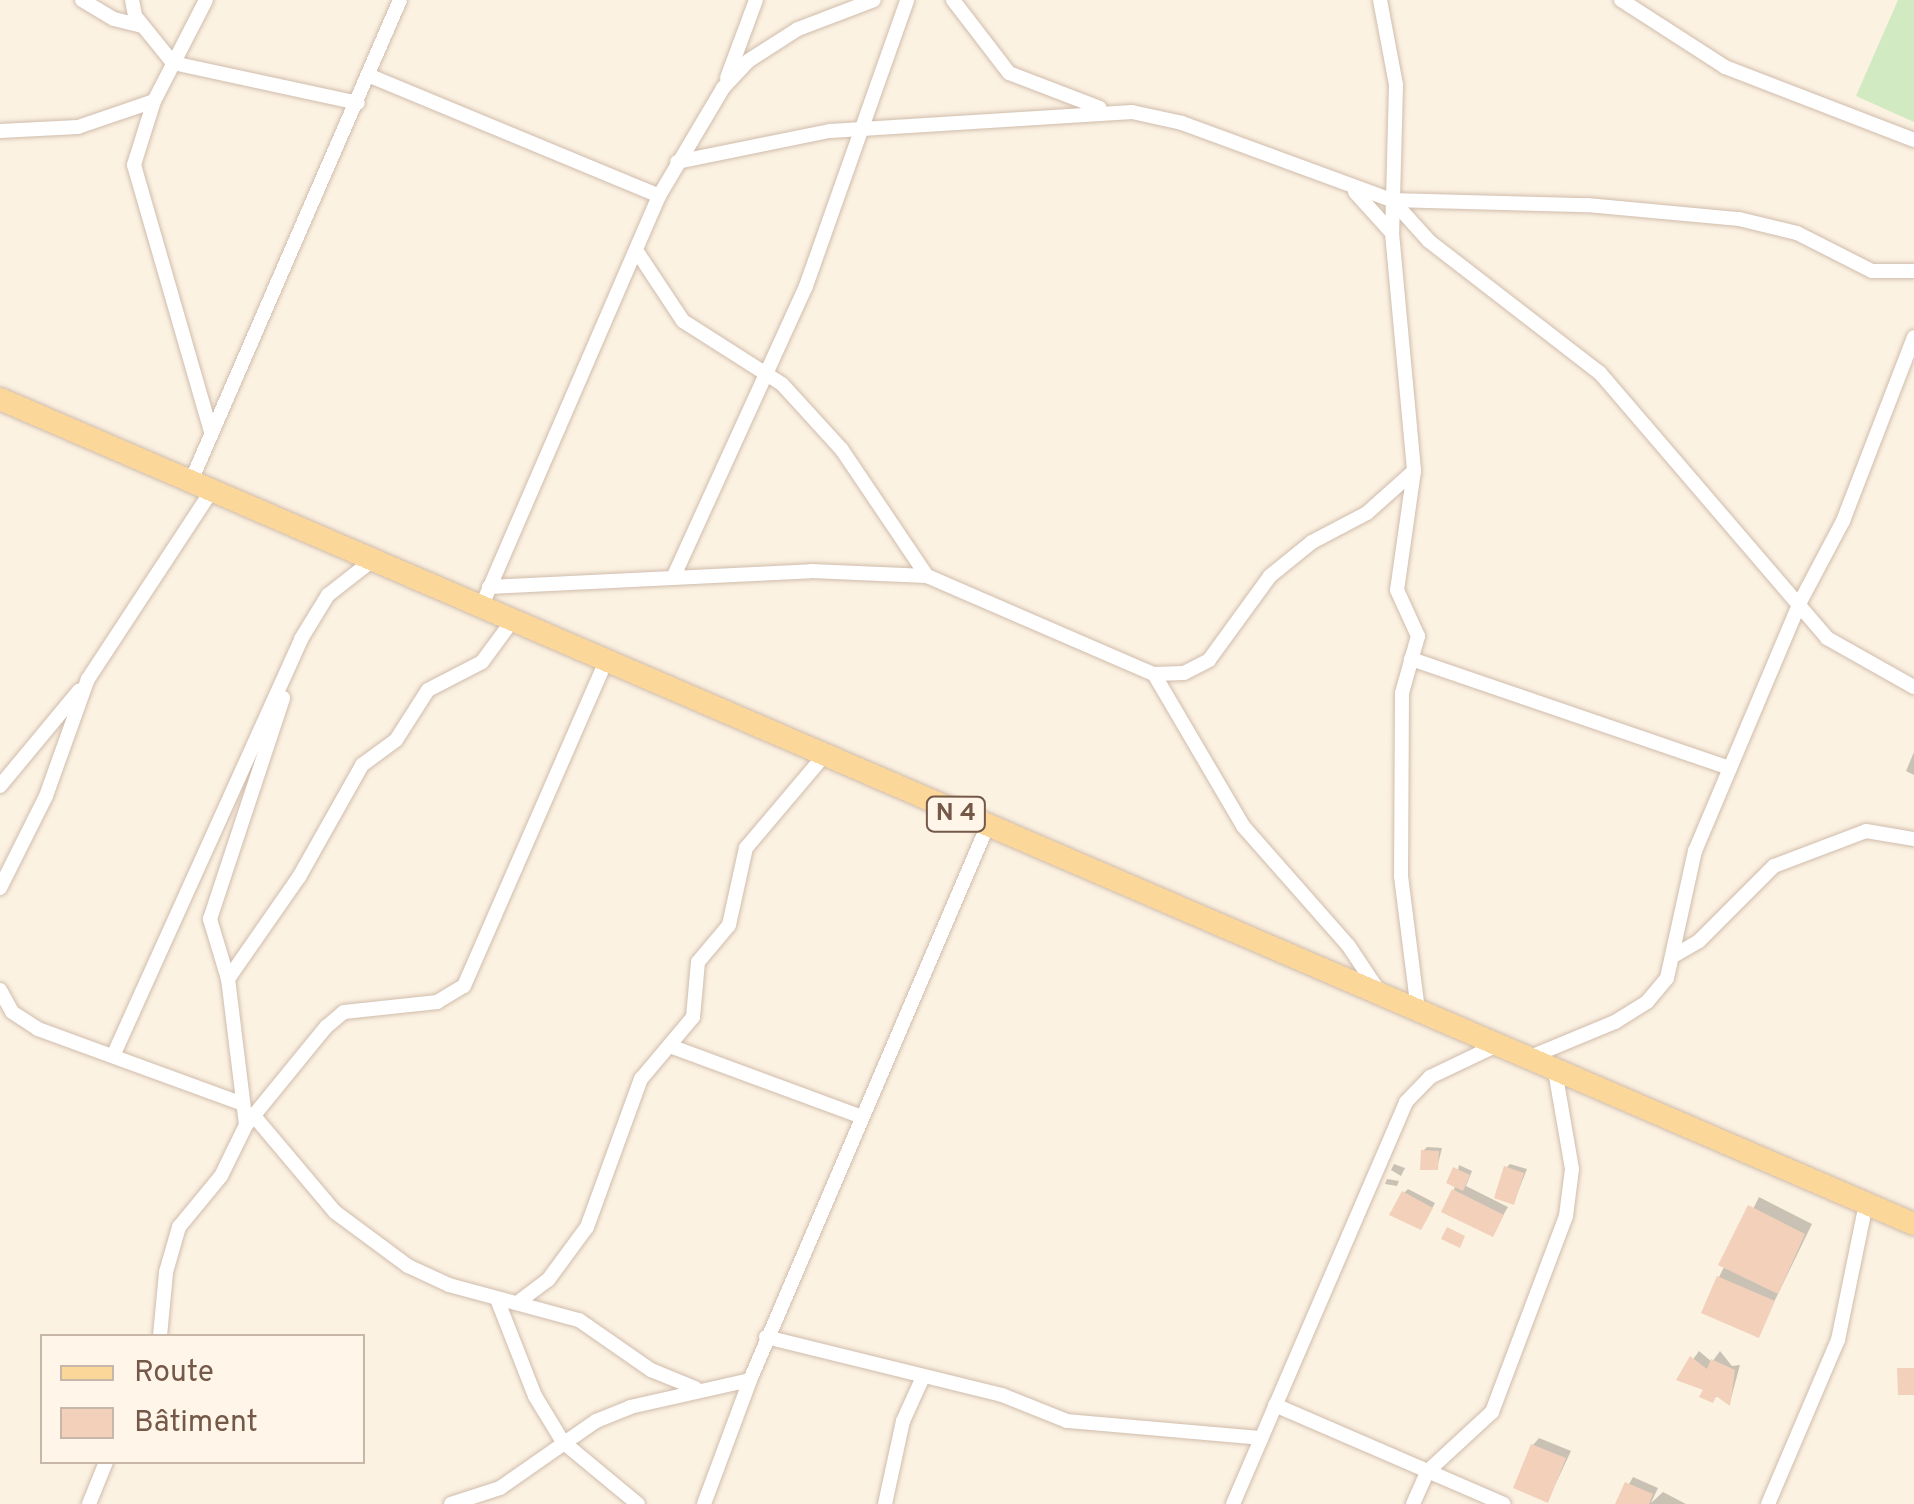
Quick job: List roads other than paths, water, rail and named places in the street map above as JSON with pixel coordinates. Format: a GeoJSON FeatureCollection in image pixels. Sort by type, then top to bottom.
{"type":"FeatureCollection","features":[{"type":"Feature","properties":{"kind":"main road","name":"N 4"},"geometry":{"type":"LineString","coordinates":[[0,400],[374,559],[486,596],[513,620],[822,758],[1866,1204],[1911,1218]]}},
{"type":"Feature","properties":{"kind":"street"},"geometry":{"type":"LineString","coordinates":[[82,0],[114,19],[142,26]]}},
{"type":"Feature","properties":{"kind":"street"},"geometry":{"type":"LineString","coordinates":[[132,0],[142,26],[173,63],[358,103]]}},
{"type":"Feature","properties":{"kind":"street"},"geometry":{"type":"LineString","coordinates":[[206,0],[154,101],[135,174],[211,431]]}},
{"type":"Feature","properties":{"kind":"street"},"geometry":{"type":"LineString","coordinates":[[723,88],[756,0]]}},
{"type":"Feature","properties":{"kind":"street"},"geometry":{"type":"LineString","coordinates":[[874,0],[798,29],[748,61],[723,88],[660,196],[486,596],[672,578],[810,571],[926,576],[1154,674],[1184,673],[1209,660],[1270,576],[1312,542],[1367,514],[1414,471]]}},
{"type":"Feature","properties":{"kind":"street"},"geometry":{"type":"LineString","coordinates":[[672,578],[768,373],[907,0]]}},
{"type":"Feature","properties":{"kind":"street"},"geometry":{"type":"LineString","coordinates":[[952,0],[1008,73],[1105,110],[1182,123],[1354,192],[1391,200],[1587,205],[1739,219],[1797,234],[1872,270],[1914,271]]}},
{"type":"Feature","properties":{"kind":"street"},"geometry":{"type":"LineString","coordinates":[[1380,0],[1396,85],[1392,233],[1414,471],[1397,590],[1418,636],[1402,693],[1401,876],[1418,1011]]}},
{"type":"Feature","properties":{"kind":"street"},"geometry":{"type":"LineString","coordinates":[[1621,0],[1725,68],[1914,140]]}},
{"type":"Feature","properties":{"kind":"street"},"geometry":{"type":"LineString","coordinates":[[0,786],[88,678],[202,485],[211,431],[370,76],[394,3]]}},
{"type":"Feature","properties":{"kind":"street"},"geometry":{"type":"LineString","coordinates":[[370,76],[660,196]]}},
{"type":"Feature","properties":{"kind":"street"},"geometry":{"type":"LineString","coordinates":[[0,131],[78,127],[154,101]]}},
{"type":"Feature","properties":{"kind":"street"},"geometry":{"type":"LineString","coordinates":[[677,162],[862,128],[1105,110]]}},
{"type":"Feature","properties":{"kind":"street"},"geometry":{"type":"LineString","coordinates":[[1354,192],[1392,233]]}},
{"type":"Feature","properties":{"kind":"street"},"geometry":{"type":"LineString","coordinates":[[1391,200],[1429,241],[1600,373],[1827,638],[1914,688]]}},
{"type":"Feature","properties":{"kind":"street"},"geometry":{"type":"LineString","coordinates":[[636,250],[701,338],[768,373],[842,450],[926,576]]}},
{"type":"Feature","properties":{"kind":"street"},"geometry":{"type":"LineString","coordinates":[[1527,1058],[1647,1002],[1668,978],[1696,851],[1800,602],[1843,521],[1914,337]]}},
{"type":"Feature","properties":{"kind":"street"},"geometry":{"type":"LineString","coordinates":[[113,1056],[294,654],[328,595],[374,559]]}},
{"type":"Feature","properties":{"kind":"street"},"geometry":{"type":"LineString","coordinates":[[228,979],[299,877],[362,765],[396,740],[428,690],[482,662],[513,620]]}},
{"type":"Feature","properties":{"kind":"street"},"geometry":{"type":"LineString","coordinates":[[294,654],[214,900],[212,936],[228,979],[240,1103],[250,1121],[335,1212],[408,1266],[497,1299],[520,1300],[597,1329],[651,1370],[696,1388]]}},
{"type":"Feature","properties":{"kind":"street"},"geometry":{"type":"LineString","coordinates":[[1411,658],[1730,768]]}},
{"type":"Feature","properties":{"kind":"street"},"geometry":{"type":"LineString","coordinates":[[160,1334],[166,1272],[180,1227],[221,1176],[250,1121],[333,1019],[437,1002],[464,986],[606,663]]}},
{"type":"Feature","properties":{"kind":"street"},"geometry":{"type":"LineString","coordinates":[[1154,674],[1243,826],[1348,945],[1383,998]]}},
{"type":"Feature","properties":{"kind":"street"},"geometry":{"type":"LineString","coordinates":[[0,888],[46,796],[88,678]]}},
{"type":"Feature","properties":{"kind":"street"},"geometry":{"type":"LineString","coordinates":[[520,1300],[559,1269],[587,1228],[641,1079],[692,1017],[698,962],[728,924],[746,848],[822,758]]}},
{"type":"Feature","properties":{"kind":"street"},"geometry":{"type":"LineString","coordinates":[[704,1504],[766,1337],[987,826]]}},
{"type":"Feature","properties":{"kind":"street"},"geometry":{"type":"LineString","coordinates":[[1675,955],[1699,941],[1774,866],[1866,831],[1914,840]]}},
{"type":"Feature","properties":{"kind":"street"},"geometry":{"type":"LineString","coordinates":[[0,990],[6,1011],[240,1103]]}},
{"type":"Feature","properties":{"kind":"street"},"geometry":{"type":"LineString","coordinates":[[1233,1504],[1406,1102],[1430,1077],[1497,1045]]}},
{"type":"Feature","properties":{"kind":"street"},"geometry":{"type":"LineString","coordinates":[[670,1046],[862,1117]]}},
{"type":"Feature","properties":{"kind":"street"},"geometry":{"type":"LineString","coordinates":[[1414,1504],[1428,1471],[1492,1412],[1566,1216],[1572,1170],[1556,1071]]}},
{"type":"Feature","properties":{"kind":"street"},"geometry":{"type":"LineString","coordinates":[[1768,1504],[1838,1340],[1866,1204]]}},
{"type":"Feature","properties":{"kind":"street"},"geometry":{"type":"LineString","coordinates":[[497,1299],[535,1396],[563,1442],[638,1504]]}},
{"type":"Feature","properties":{"kind":"street"},"geometry":{"type":"LineString","coordinates":[[766,1337],[1002,1395],[1068,1421],[1262,1438]]}},
{"type":"Feature","properties":{"kind":"street"},"geometry":{"type":"LineString","coordinates":[[885,1504],[903,1422],[923,1377]]}},
{"type":"Feature","properties":{"kind":"street"},"geometry":{"type":"LineString","coordinates":[[450,1504],[500,1488],[563,1442],[630,1406],[696,1388],[750,1380]]}},
{"type":"Feature","properties":{"kind":"street"},"geometry":{"type":"LineString","coordinates":[[1275,1405],[1504,1504]]}},
{"type":"Feature","properties":{"kind":"street"},"geometry":{"type":"LineString","coordinates":[[89,1504],[105,1464]]}}]}
